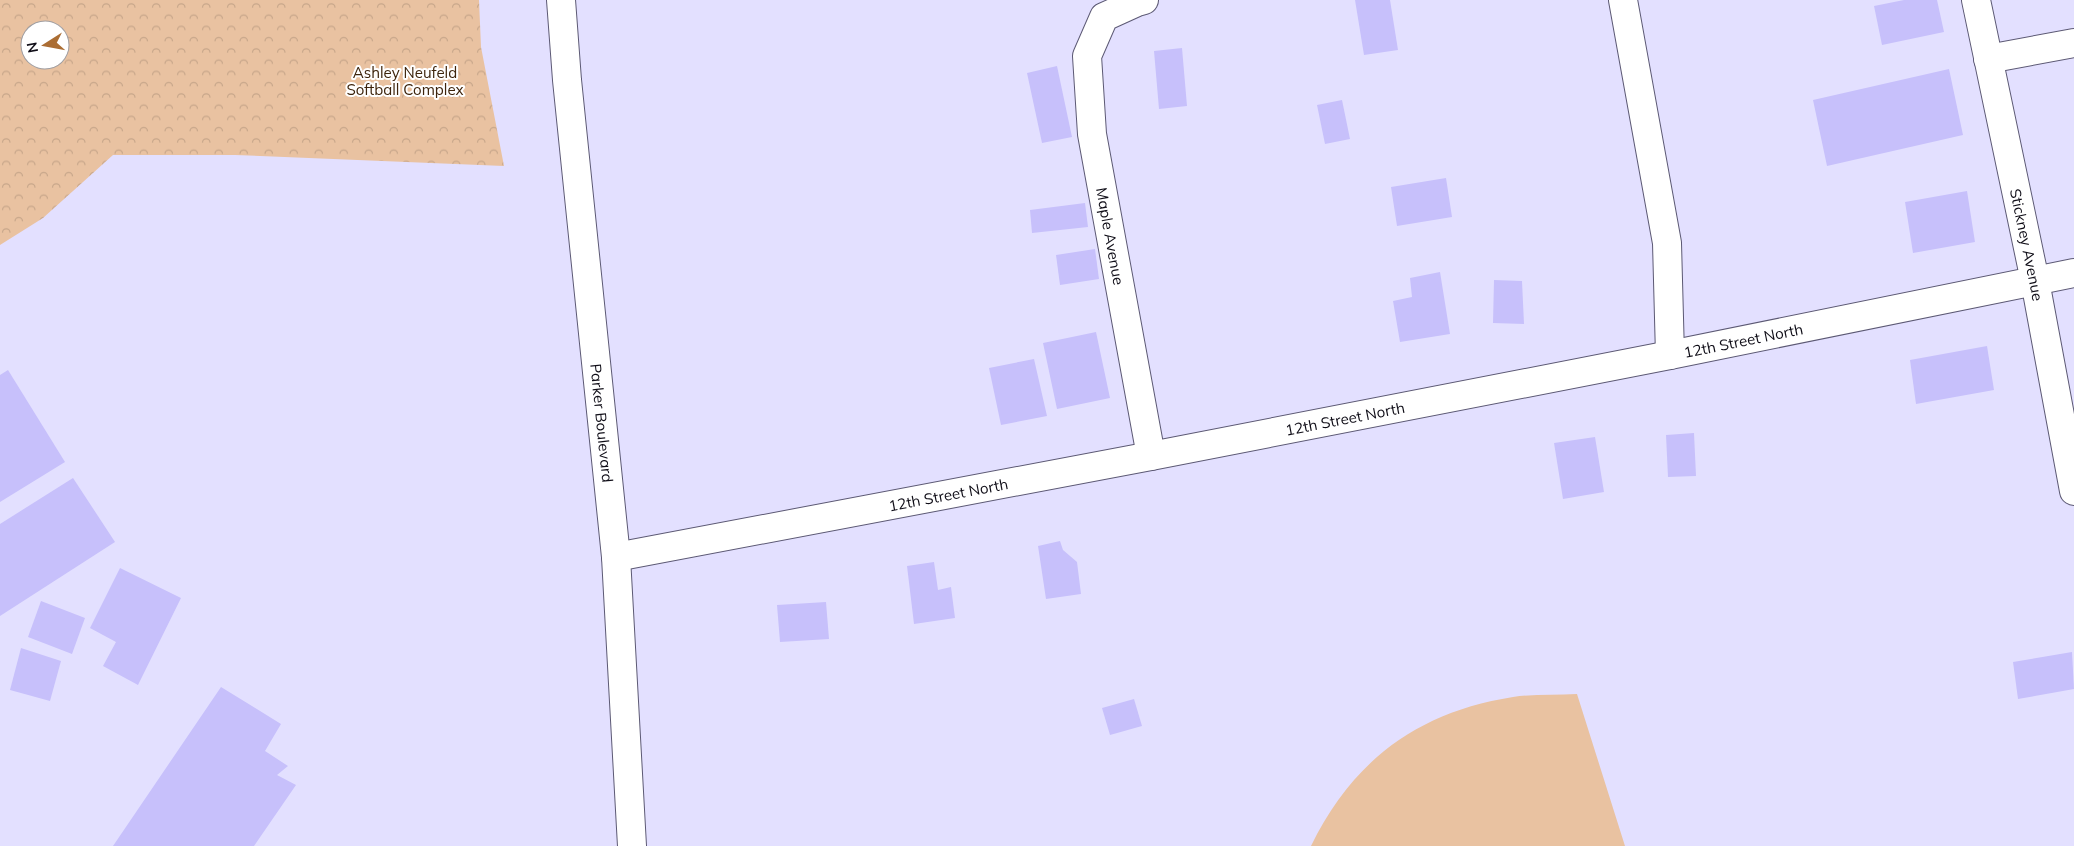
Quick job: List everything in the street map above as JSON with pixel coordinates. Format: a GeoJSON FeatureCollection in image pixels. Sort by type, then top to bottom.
{"type":"FeatureCollection","features":[{"type":"Feature","properties":{"kind":"street","name":"Parker Boulevard"},"geometry":{"type":"LineString","coordinates":[[561,0],[567,80],[616,557],[632,846]]}},
{"type":"Feature","properties":{"kind":"street","name":"Maple Avenue"},"geometry":{"type":"LineString","coordinates":[[1144,0],[1104,17],[1087,56],[1092,134],[1151,456]]}},
{"type":"Feature","properties":{"kind":"street"},"geometry":{"type":"LineString","coordinates":[[1623,0],[1667,242],[1670,355]]}},
{"type":"Feature","properties":{"kind":"street","name":"Stickney Avenue"},"geometry":{"type":"LineString","coordinates":[[1976,0],[2034,281],[2074,491]]}},
{"type":"Feature","properties":{"kind":"street"},"geometry":{"type":"LineString","coordinates":[[1988,59],[2074,43]]}},
{"type":"Feature","properties":{"kind":"street","name":"12th Street North"},"geometry":{"type":"LineString","coordinates":[[616,557],[1151,456],[1670,355],[2074,273]]}},
{"type":"Feature","properties":{"kind":"green space","name":"Ashley Neufeld Softball Complex"},"geometry":{"type":"Polygon","coordinates":[[[0,0],[479,0],[481,47],[504,166],[235,155],[113,155],[43,218],[0,245],[0,0]]]}},
{"type":"Feature","properties":{"kind":"green space"},"geometry":{"type":"Polygon","coordinates":[[[1577,694],[1625,846],[1311,846],[1328,816],[1347,789],[1368,765],[1392,745],[1418,728],[1479,704],[1521,696],[1577,694]]]}},
{"type":"Feature","properties":{"kind":"building"},"geometry":{"type":"Polygon","coordinates":[[[1355,0],[1390,0],[1398,50],[1364,55],[1355,0]]]}},
{"type":"Feature","properties":{"kind":"building"},"geometry":{"type":"Polygon","coordinates":[[[1904,0],[1937,0],[1944,32],[1882,45],[1874,6],[1904,0]]]}},
{"type":"Feature","properties":{"kind":"building"},"geometry":{"type":"Polygon","coordinates":[[[1182,48],[1187,106],[1159,109],[1154,51],[1182,48]]]}},
{"type":"Feature","properties":{"kind":"building"},"geometry":{"type":"Polygon","coordinates":[[[1057,66],[1072,137],[1042,143],[1027,73],[1057,66]]]}},
{"type":"Feature","properties":{"kind":"building"},"geometry":{"type":"Polygon","coordinates":[[[1949,69],[1963,135],[1827,166],[1813,100],[1949,69]]]}},
{"type":"Feature","properties":{"kind":"building"},"geometry":{"type":"Polygon","coordinates":[[[1342,100],[1350,139],[1325,144],[1317,105],[1342,100]]]}},
{"type":"Feature","properties":{"kind":"building"},"geometry":{"type":"Polygon","coordinates":[[[1446,178],[1452,217],[1397,226],[1391,187],[1446,178]]]}},
{"type":"Feature","properties":{"kind":"building"},"geometry":{"type":"Polygon","coordinates":[[[1967,191],[1975,242],[1913,253],[1905,202],[1967,191]]]}},
{"type":"Feature","properties":{"kind":"building"},"geometry":{"type":"Polygon","coordinates":[[[1085,203],[1088,227],[1032,233],[1030,210],[1085,203]]]}},
{"type":"Feature","properties":{"kind":"building"},"geometry":{"type":"Polygon","coordinates":[[[1095,249],[1099,279],[1060,285],[1056,255],[1095,249]]]}},
{"type":"Feature","properties":{"kind":"building"},"geometry":{"type":"Polygon","coordinates":[[[1440,272],[1450,334],[1400,342],[1393,301],[1412,297],[1410,278],[1440,272]]]}},
{"type":"Feature","properties":{"kind":"building"},"geometry":{"type":"Polygon","coordinates":[[[1494,280],[1522,281],[1524,324],[1493,323],[1494,280]]]}},
{"type":"Feature","properties":{"kind":"building"},"geometry":{"type":"Polygon","coordinates":[[[1096,332],[1110,398],[1057,409],[1043,343],[1096,332]]]}},
{"type":"Feature","properties":{"kind":"building"},"geometry":{"type":"Polygon","coordinates":[[[1987,346],[1994,390],[1916,404],[1910,360],[1987,346]]]}},
{"type":"Feature","properties":{"kind":"building"},"geometry":{"type":"Polygon","coordinates":[[[1034,359],[1047,416],[1001,425],[989,368],[1034,359]]]}},
{"type":"Feature","properties":{"kind":"building"},"geometry":{"type":"Polygon","coordinates":[[[8,370],[65,462],[0,502],[0,375],[8,370]]]}},
{"type":"Feature","properties":{"kind":"building"},"geometry":{"type":"Polygon","coordinates":[[[1694,433],[1696,476],[1668,477],[1666,435],[1694,433]]]}},
{"type":"Feature","properties":{"kind":"building"},"geometry":{"type":"Polygon","coordinates":[[[1595,437],[1604,492],[1563,499],[1554,443],[1595,437]]]}},
{"type":"Feature","properties":{"kind":"building"},"geometry":{"type":"Polygon","coordinates":[[[73,478],[115,542],[0,616],[0,524],[73,478]]]}},
{"type":"Feature","properties":{"kind":"building"},"geometry":{"type":"Polygon","coordinates":[[[1060,541],[1063,550],[1077,562],[1081,594],[1046,599],[1038,546],[1060,541]]]}},
{"type":"Feature","properties":{"kind":"building"},"geometry":{"type":"Polygon","coordinates":[[[934,562],[938,590],[951,587],[955,618],[914,624],[907,566],[934,562]]]}},
{"type":"Feature","properties":{"kind":"building"},"geometry":{"type":"Polygon","coordinates":[[[120,568],[181,598],[138,685],[103,666],[116,642],[90,628],[120,568]]]}},
{"type":"Feature","properties":{"kind":"building"},"geometry":{"type":"Polygon","coordinates":[[[41,601],[85,618],[72,654],[28,637],[41,601]]]}},
{"type":"Feature","properties":{"kind":"building"},"geometry":{"type":"Polygon","coordinates":[[[826,602],[829,639],[780,642],[777,605],[826,602]]]}},
{"type":"Feature","properties":{"kind":"building"},"geometry":{"type":"Polygon","coordinates":[[[21,648],[61,661],[50,701],[10,690],[21,648]]]}},
{"type":"Feature","properties":{"kind":"building"},"geometry":{"type":"Polygon","coordinates":[[[2072,652],[2074,689],[2018,699],[2013,662],[2072,652]]]}},
{"type":"Feature","properties":{"kind":"building"},"geometry":{"type":"Polygon","coordinates":[[[221,687],[281,724],[265,751],[288,766],[277,775],[296,785],[254,846],[113,846],[221,687]]]}},
{"type":"Feature","properties":{"kind":"building"},"geometry":{"type":"Polygon","coordinates":[[[1134,699],[1142,726],[1110,735],[1102,708],[1134,699]]]}}]}
